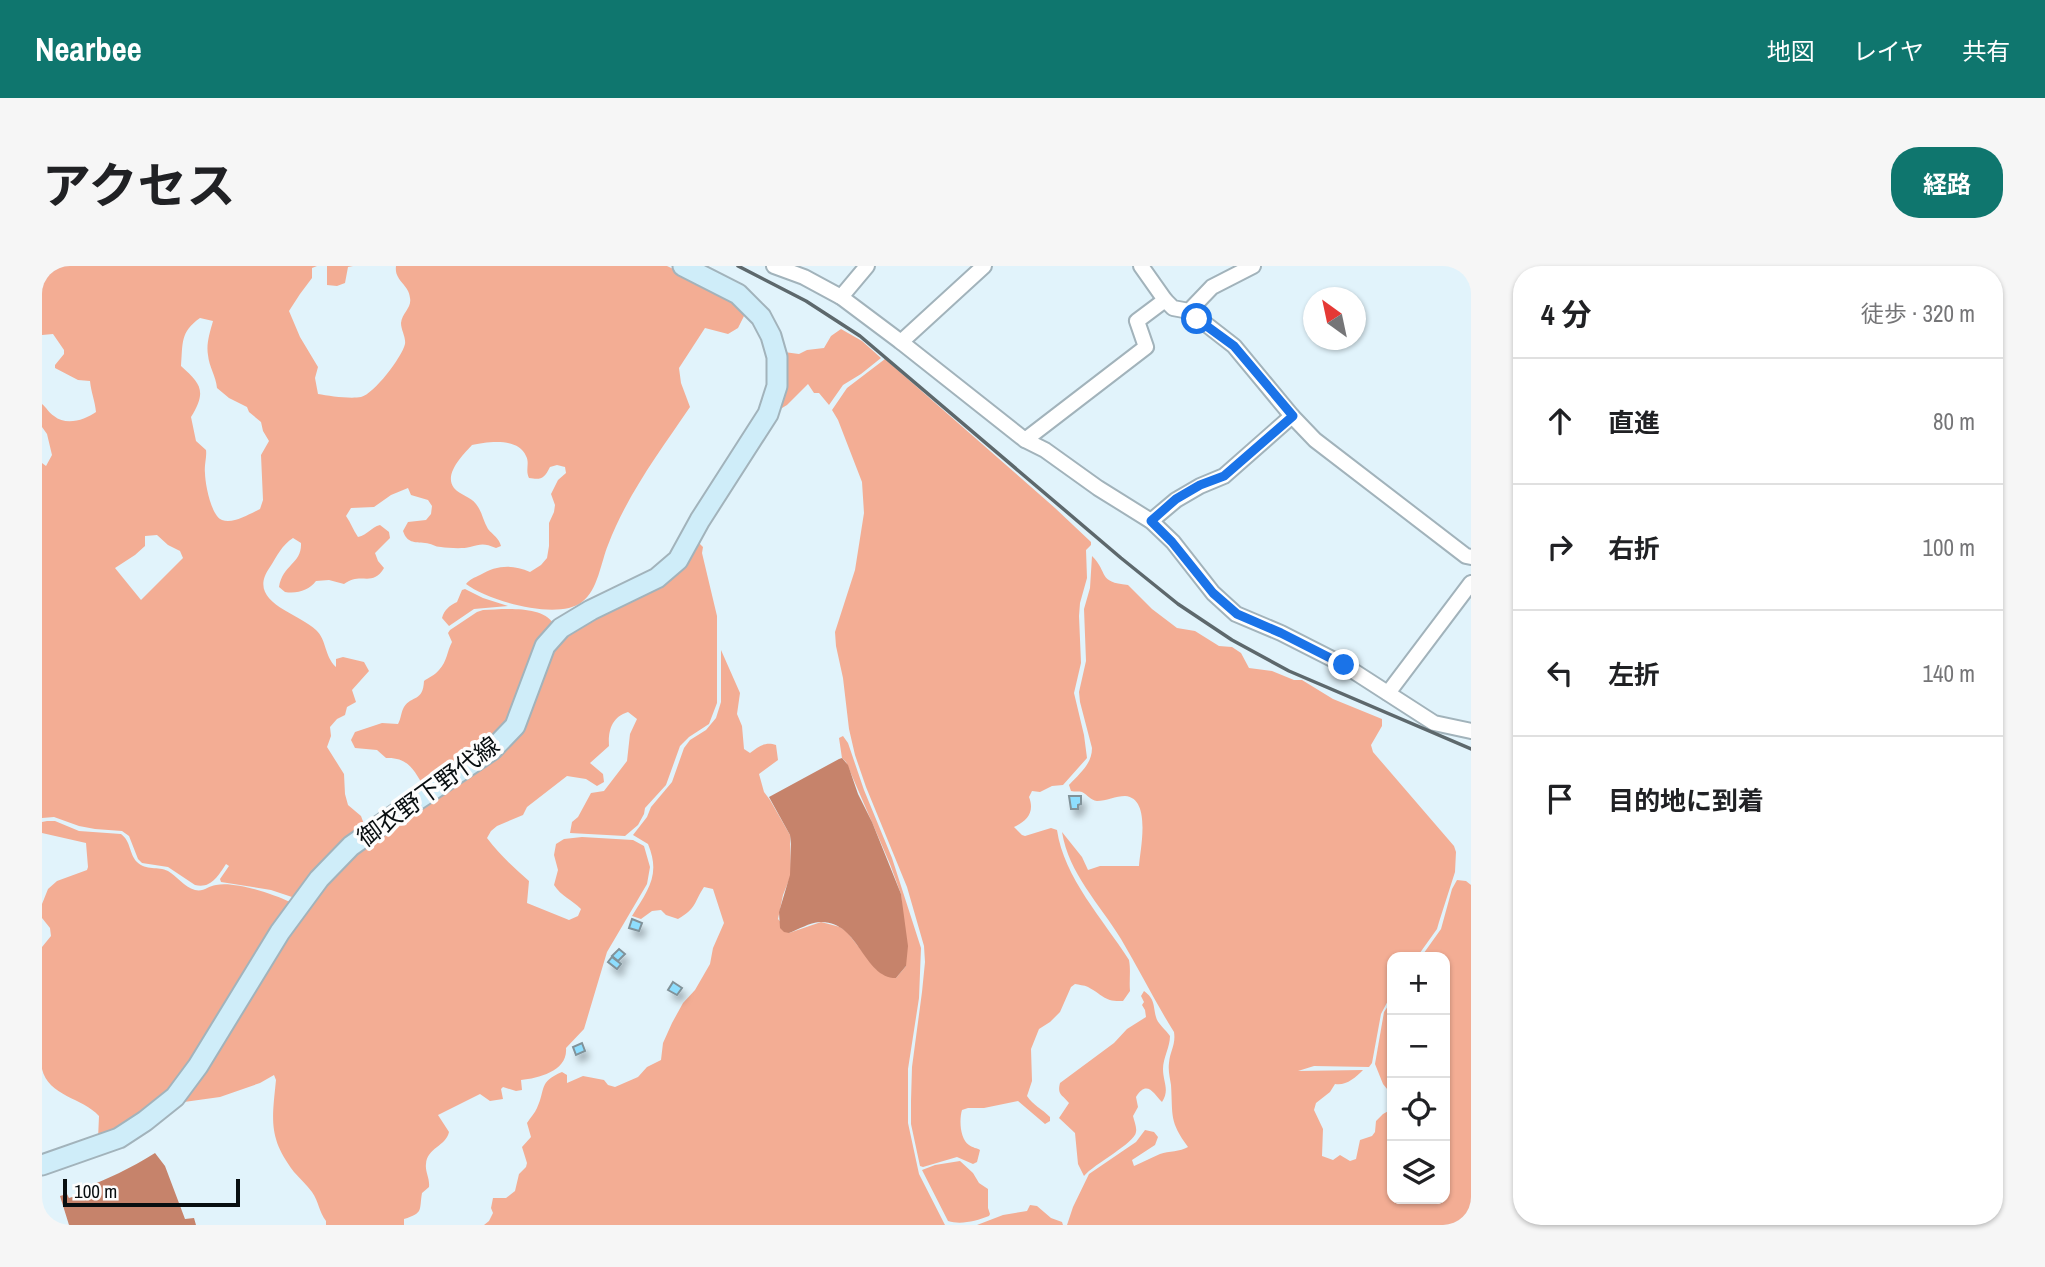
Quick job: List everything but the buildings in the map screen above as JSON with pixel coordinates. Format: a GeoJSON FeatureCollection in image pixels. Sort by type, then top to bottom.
{"type":"FeatureCollection","features":[{"type":"Feature","properties":{"kind":"main road","name":"御衣野下野代線"},"geometry":{"type":"LineString","coordinates":[[42,1165],[119,1138],[176,1097],[280,932],[319,879],[351,846],[492,750],[515,726],[545,646],[561,628],[591,610],[657,578],[678,560],[700,520],[768,414],[777,386],[777,357],[771,336],[761,317],[738,294],[682,266]]}},
{"type":"Feature","properties":{"kind":"street"},"geometry":{"type":"LineString","coordinates":[[774,266],[804,277],[841,298],[1025,440],[1045,450],[1151,521],[1172,542],[1213,593],[1237,614],[1344,665],[1434,723],[1471,731]]}},
{"type":"Feature","properties":{"kind":"street"},"geometry":{"type":"LineString","coordinates":[[841,298],[867,266]]}},
{"type":"Feature","properties":{"kind":"street"},"geometry":{"type":"LineString","coordinates":[[901,342],[984,266]]}},
{"type":"Feature","properties":{"kind":"street"},"geometry":{"type":"LineString","coordinates":[[1141,266],[1173,308],[1189,311],[1234,346],[1315,440],[1440,537],[1471,557]]}},
{"type":"Feature","properties":{"kind":"street"},"geometry":{"type":"LineString","coordinates":[[1189,311],[1212,287],[1253,266]]}},
{"type":"Feature","properties":{"kind":"street"},"geometry":{"type":"LineString","coordinates":[[1025,440],[1146,346],[1137,321],[1165,300]]}},
{"type":"Feature","properties":{"kind":"street"},"geometry":{"type":"LineString","coordinates":[[1151,521],[1176,499],[1200,485],[1224,476],[1293,416]]}},
{"type":"Feature","properties":{"kind":"street"},"geometry":{"type":"LineString","coordinates":[[1388,693],[1471,583]]}},
{"type":"Feature","properties":{"kind":"shaded area"},"geometry":{"type":"Polygon","coordinates":[[[42,266],[317,266],[312,268],[312,278],[289,311],[300,337],[318,367],[315,378],[318,394],[356,398],[366,394],[380,382],[399,357],[405,344],[401,323],[410,305],[410,298],[397,275],[396,266],[667,266],[724,293],[739,303],[744,316],[738,328],[728,334],[705,328],[679,368],[681,383],[690,407],[625,509],[608,545],[592,590],[582,602],[557,610],[541,609],[490,597],[466,584],[498,568],[511,567],[530,572],[547,558],[549,523],[555,505],[551,494],[558,480],[566,473],[565,467],[550,467],[542,478],[529,478],[526,456],[522,450],[509,443],[472,445],[456,465],[451,477],[454,488],[478,507],[488,529],[501,546],[496,548],[483,544],[451,548],[409,540],[403,531],[408,522],[426,520],[431,514],[432,506],[428,500],[411,495],[408,488],[391,495],[374,507],[351,508],[346,516],[358,537],[380,525],[389,532],[390,538],[375,553],[384,568],[375,577],[350,580],[344,584],[329,580],[316,581],[303,591],[285,592],[279,587],[281,579],[299,556],[301,543],[293,538],[283,547],[264,579],[264,589],[269,598],[316,630],[336,667],[336,659],[343,657],[364,662],[369,671],[352,690],[356,702],[347,707],[345,715],[330,727],[331,736],[327,747],[344,774],[348,805],[361,816],[365,827],[295,898],[271,890],[221,882],[220,879],[229,866],[226,864],[210,883],[195,885],[168,867],[142,863],[129,836],[122,831],[79,826],[54,817],[42,818],[42,463],[46,466],[52,455],[47,434],[42,427],[42,404],[52,415],[64,421],[81,419],[96,412],[90,381],[78,380],[55,368],[64,350],[53,334],[42,335],[42,266]],[[200,318],[186,333],[181,366],[200,388],[199,401],[191,417],[196,441],[206,450],[205,478],[209,499],[218,517],[231,521],[260,509],[263,500],[261,455],[269,441],[261,422],[247,407],[217,388],[208,351],[213,321],[200,318]],[[157,535],[145,536],[145,546],[115,568],[141,600],[183,558],[180,551],[157,535]]]}},
{"type":"Feature","properties":{"kind":"shaded area"},"geometry":{"type":"Polygon","coordinates":[[[327,266],[353,266],[348,267],[345,283],[337,286],[327,285],[327,266]]]}},
{"type":"Feature","properties":{"kind":"shaded area"},"geometry":{"type":"Polygon","coordinates":[[[841,329],[862,341],[881,358],[843,385],[829,405],[819,393],[814,393],[808,384],[782,408],[780,404],[784,352],[799,354],[824,348],[831,336],[841,329]]]}},
{"type":"Feature","properties":{"kind":"shaded area"},"geometry":{"type":"Polygon","coordinates":[[[885,359],[1091,542],[1086,550],[1087,578],[1080,603],[1081,663],[1074,693],[1087,758],[1063,785],[1052,786],[1040,792],[1032,791],[1029,797],[1029,815],[1014,827],[1025,836],[1051,828],[1057,830],[1061,848],[1076,881],[1129,960],[1130,991],[1123,1001],[1117,1001],[1085,986],[1075,984],[1071,987],[1060,1012],[1039,1029],[1031,1049],[1032,1081],[1027,1096],[1050,1117],[1050,1121],[1045,1124],[1018,1101],[962,1110],[962,1134],[969,1145],[980,1150],[977,1162],[973,1164],[957,1157],[920,1166],[911,1124],[911,1101],[912,1067],[925,962],[924,946],[907,887],[855,755],[836,646],[835,632],[855,570],[864,513],[862,482],[832,410],[847,388],[885,359]]]}},
{"type":"Feature","properties":{"kind":"shaded area"},"geometry":{"type":"Polygon","coordinates":[[[698,542],[703,547],[702,553],[717,616],[717,703],[709,724],[680,746],[666,785],[645,808],[638,825],[625,836],[570,833],[572,822],[578,817],[591,793],[604,791],[627,761],[630,734],[637,719],[628,712],[615,721],[610,730],[609,746],[590,763],[603,774],[604,782],[597,786],[586,779],[567,776],[527,807],[523,815],[497,826],[487,838],[529,881],[527,903],[569,920],[578,916],[581,909],[554,885],[558,870],[554,855],[556,844],[564,839],[582,837],[633,840],[644,846],[650,867],[647,884],[607,952],[584,1029],[566,1048],[565,1056],[557,1068],[544,1075],[521,1080],[522,1090],[503,1087],[503,1099],[490,1101],[480,1094],[438,1115],[449,1132],[427,1159],[429,1187],[422,1193],[418,1213],[404,1219],[404,1225],[326,1225],[314,1196],[286,1160],[276,1138],[273,1118],[276,1080],[274,1075],[260,1083],[220,1097],[184,1102],[182,1098],[283,935],[342,864],[440,791],[530,702],[560,639],[698,542]]]}},
{"type":"Feature","properties":{"kind":"shaded area"},"geometry":{"type":"Polygon","coordinates":[[[1092,556],[1107,579],[1128,585],[1152,609],[1177,628],[1195,631],[1219,646],[1232,647],[1241,653],[1249,668],[1272,671],[1294,680],[1302,680],[1333,699],[1382,719],[1382,726],[1371,745],[1373,752],[1454,846],[1455,872],[1437,929],[1421,952],[1387,952],[1387,1003],[1381,1014],[1369,1067],[1314,1066],[1298,1071],[1363,1070],[1347,1083],[1335,1084],[1330,1092],[1316,1103],[1314,1110],[1323,1129],[1322,1156],[1333,1160],[1340,1155],[1350,1161],[1356,1159],[1360,1140],[1372,1136],[1376,1121],[1387,1112],[1387,1204],[1450,1204],[1450,952],[1425,952],[1441,929],[1457,880],[1471,885],[1471,1225],[1067,1225],[1089,1174],[1136,1142],[1145,1130],[1154,1132],[1158,1137],[1155,1145],[1132,1160],[1134,1166],[1160,1154],[1188,1147],[1178,1131],[1172,1111],[1169,1066],[1174,1032],[1121,939],[1078,875],[1062,832],[1082,857],[1088,870],[1100,866],[1139,866],[1142,815],[1133,799],[1125,796],[1097,801],[1082,792],[1071,791],[1069,785],[1085,768],[1092,748],[1079,692],[1086,661],[1084,609],[1090,588],[1092,556]]]}},
{"type":"Feature","properties":{"kind":"shaded area"},"geometry":{"type":"Polygon","coordinates":[[[465,589],[508,606],[474,609],[449,626],[442,618],[443,615],[457,602],[465,589]]]}},
{"type":"Feature","properties":{"kind":"shaded area"},"geometry":{"type":"Polygon","coordinates":[[[483,610],[531,611],[548,617],[553,623],[507,727],[424,787],[405,762],[386,758],[377,750],[355,748],[351,740],[355,732],[382,723],[398,724],[407,703],[422,692],[424,681],[444,664],[452,642],[448,633],[450,630],[483,610]]]}},
{"type":"Feature","properties":{"kind":"shaded area"},"geometry":{"type":"Polygon","coordinates":[[[721,650],[740,693],[737,714],[742,726],[744,749],[750,753],[765,744],[776,745],[778,760],[759,774],[764,792],[790,835],[791,875],[778,919],[789,933],[821,922],[840,927],[876,969],[896,978],[906,966],[901,894],[842,758],[839,738],[843,736],[848,743],[892,858],[921,948],[919,998],[908,1069],[908,1123],[919,1174],[945,1225],[484,1225],[493,1213],[493,1198],[506,1198],[515,1191],[519,1174],[526,1167],[522,1147],[531,1137],[527,1123],[536,1110],[549,1079],[562,1072],[567,1075],[567,1083],[583,1076],[604,1080],[615,1087],[638,1077],[647,1067],[661,1060],[663,1043],[672,1023],[710,964],[713,948],[724,923],[713,889],[704,887],[692,908],[678,919],[661,910],[652,911],[641,919],[632,916],[653,874],[652,855],[648,844],[633,835],[672,782],[684,748],[716,718],[721,702],[721,650]]]}},
{"type":"Feature","properties":{"kind":"shaded area"},"geometry":{"type":"Polygon","coordinates":[[[842,758],[848,765],[901,894],[908,946],[906,966],[896,978],[885,976],[876,969],[844,930],[833,924],[820,922],[789,933],[780,928],[779,912],[790,875],[791,844],[790,835],[769,797],[842,758]]]}},
{"type":"Feature","properties":{"kind":"shaded area"},"geometry":{"type":"Polygon","coordinates":[[[55,821],[79,831],[121,834],[127,840],[134,859],[141,865],[168,871],[195,890],[216,885],[233,885],[264,892],[290,902],[168,1092],[117,1131],[98,1139],[99,1116],[58,1091],[51,1085],[42,1069],[42,947],[51,936],[50,928],[42,918],[42,904],[48,889],[57,881],[87,870],[88,867],[86,843],[42,833],[42,822],[55,821]]]}},
{"type":"Feature","properties":{"kind":"shaded area"},"geometry":{"type":"Polygon","coordinates":[[[1144,991],[1152,1000],[1158,1022],[1170,1036],[1163,1065],[1166,1090],[1164,1098],[1162,1102],[1147,1089],[1140,1092],[1136,1097],[1138,1107],[1133,1116],[1136,1130],[1134,1137],[1084,1176],[1078,1164],[1075,1133],[1059,1118],[1069,1103],[1060,1092],[1060,1083],[1146,1017],[1141,996],[1144,991]]]}},
{"type":"Feature","properties":{"kind":"shaded area"},"geometry":{"type":"Polygon","coordinates":[[[1387,1008],[1387,1089],[1375,1064],[1387,1008]]]}},
{"type":"Feature","properties":{"kind":"shaded area"},"geometry":{"type":"Polygon","coordinates":[[[155,1153],[165,1166],[185,1219],[194,1218],[196,1225],[69,1225],[60,1196],[67,1194],[69,1198],[82,1194],[80,1189],[119,1173],[155,1153]]]}},
{"type":"Feature","properties":{"kind":"shaded area"},"geometry":{"type":"Polygon","coordinates":[[[960,1161],[979,1183],[988,1189],[989,1216],[968,1222],[948,1221],[922,1170],[960,1161]]]}},
{"type":"Feature","properties":{"kind":"shaded area"},"geometry":{"type":"Polygon","coordinates":[[[1030,1205],[1037,1206],[1063,1225],[977,1225],[1003,1215],[1027,1211],[1030,1205]]]}},
{"type":"Feature","properties":{"kind":"railway"},"geometry":{"type":"LineString","coordinates":[[738,266],[806,301],[860,336],[1121,558],[1178,604],[1232,640],[1289,671],[1471,749]]}},
{"type":"Feature","properties":{"kind":"route"},"geometry":{"type":"LineString","coordinates":[[1197,319],[1234,346],[1293,416],[1224,476],[1200,485],[1176,499],[1151,521],[1172,542],[1213,593],[1237,614],[1344,665]]}}]}
